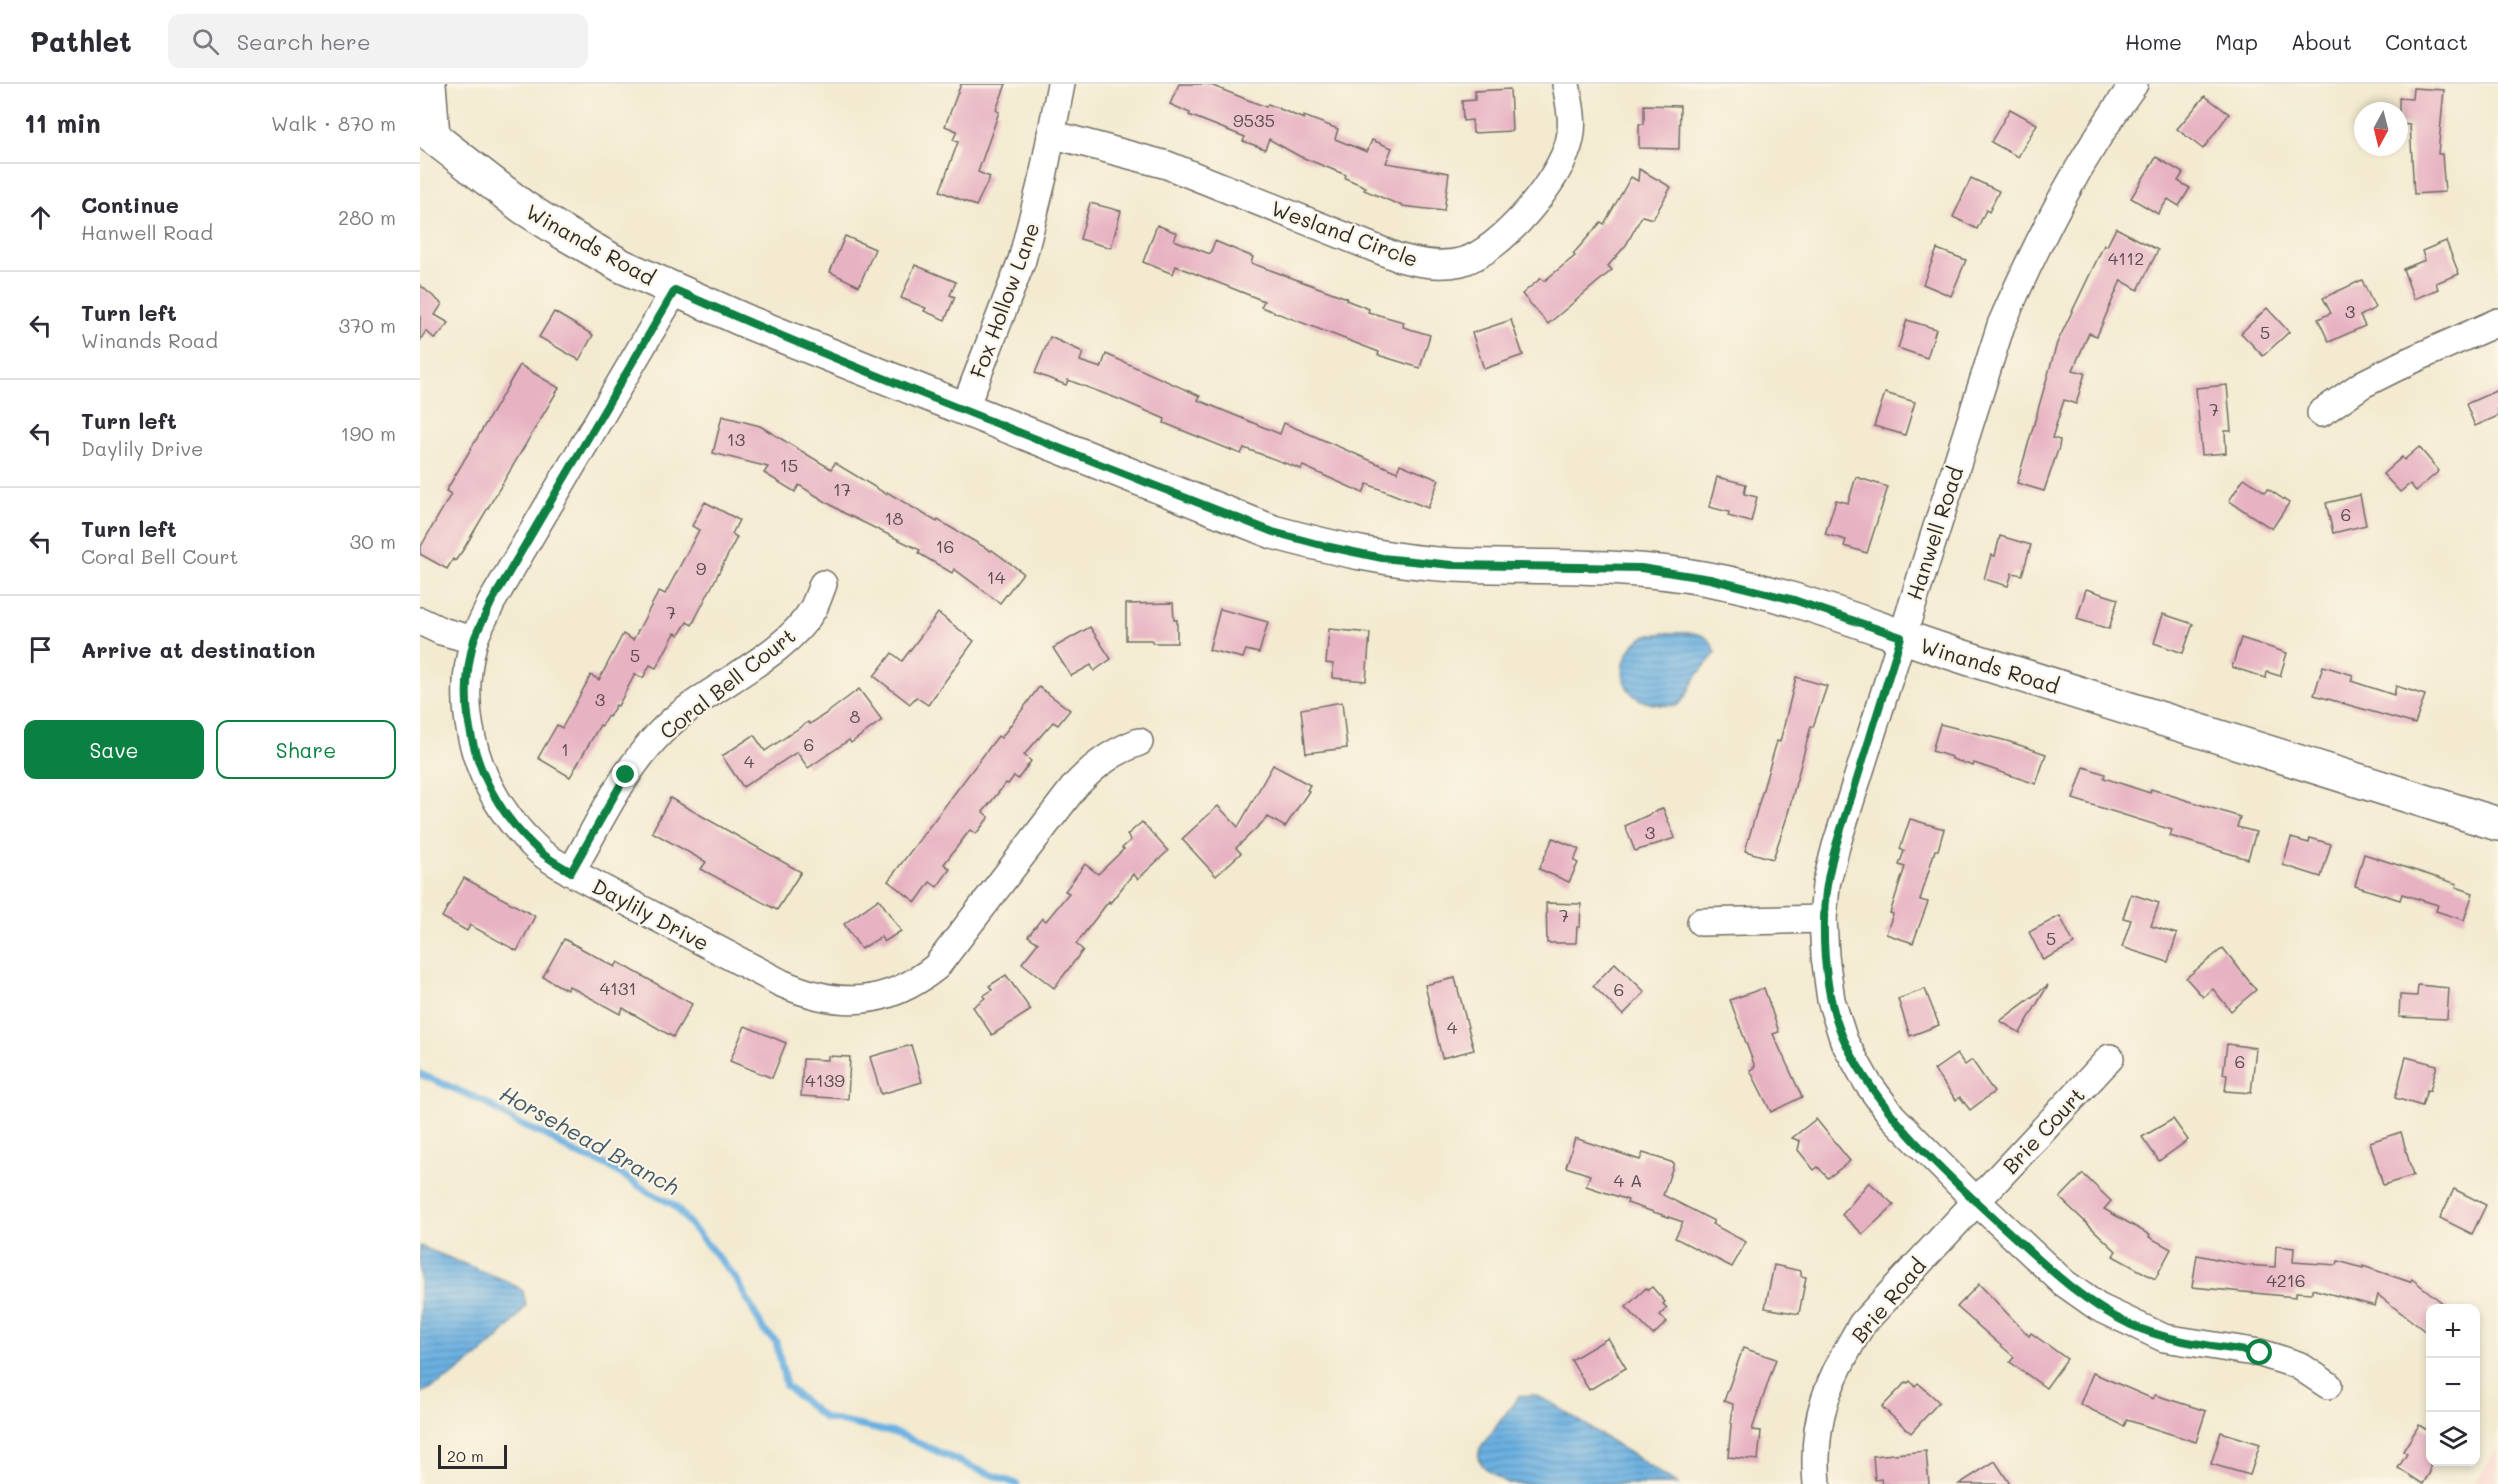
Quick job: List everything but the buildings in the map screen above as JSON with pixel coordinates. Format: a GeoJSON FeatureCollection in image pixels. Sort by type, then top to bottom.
{"type":"FeatureCollection","features":[{"type":"Feature","properties":{"kind":"street"},"geometry":{"type":"LineString","coordinates":[[426,132],[429,84]]}},
{"type":"Feature","properties":{"kind":"street","name":"Fox Hollow Lane"},"geometry":{"type":"LineString","coordinates":[[964,410],[1022,260],[1034,217],[1061,84]]}},
{"type":"Feature","properties":{"kind":"street","name":"Wesland Circle"},"geometry":{"type":"LineString","coordinates":[[1051,134],[1167,165],[1398,257],[1419,263],[1441,264],[1461,262],[1480,254],[1500,240],[1559,170],[1571,138],[1571,110],[1566,84]]}},
{"type":"Feature","properties":{"kind":"street","name":"Hanwell Road"},"geometry":{"type":"LineString","coordinates":[[2134,84],[2076,170],[2035,249],[2001,325],[1901,637],[1826,885],[1825,956],[1831,1000],[1844,1041],[1867,1082],[1892,1116],[1976,1201],[2064,1283],[2098,1307],[2164,1338],[2260,1353],[2298,1365],[2328,1385]]}},
{"type":"Feature","properties":{"kind":"street","name":"Winands Road"},"geometry":{"type":"LineString","coordinates":[[426,132],[523,207],[622,266],[750,323],[1273,532],[1382,558],[1452,565],[1641,568],[1710,579],[1794,600],[1901,637],[2498,824]]}},
{"type":"Feature","properties":{"kind":"street","name":"Daylily Drive"},"geometry":{"type":"LineString","coordinates":[[675,290],[491,603],[474,640],[469,674],[468,710],[471,739],[481,772],[498,804],[516,828],[538,850],[571,872],[807,994],[858,1001],[888,995],[917,982],[936,967],[1075,786],[1095,765],[1115,751],[1139,742]]}},
{"type":"Feature","properties":{"kind":"street"},"geometry":{"type":"LineString","coordinates":[[2321,413],[2373,379],[2498,322]]}},
{"type":"Feature","properties":{"kind":"street","name":"Coral Bell Court"},"geometry":{"type":"LineString","coordinates":[[571,872],[626,775],[660,732],[686,710],[786,641],[813,609],[823,584]]}},
{"type":"Feature","properties":{"kind":"street"},"geometry":{"type":"LineString","coordinates":[[420,621],[441,631],[474,640]]}},
{"type":"Feature","properties":{"kind":"street"},"geometry":{"type":"LineString","coordinates":[[1701,922],[1824,920]]}},
{"type":"Feature","properties":{"kind":"street","name":"Brie Court"},"geometry":{"type":"LineString","coordinates":[[1976,1201],[2110,1058]]}},
{"type":"Feature","properties":{"kind":"street","name":"Brie Road"},"geometry":{"type":"LineString","coordinates":[[1817,1484],[1816,1438],[1823,1399],[1838,1364],[1862,1324],[1976,1201]]}},
{"type":"Feature","properties":{"kind":"shaded area"},"geometry":{"type":"Polygon","coordinates":[[[2498,1449],[2498,1484],[2474,1484],[2498,1449]]]}},
{"type":"Feature","properties":{"kind":"water"},"geometry":{"type":"Polygon","coordinates":[[[1690,633],[1703,636],[1708,639],[1716,653],[1676,706],[1652,704],[1639,699],[1627,686],[1623,670],[1628,653],[1640,639],[1653,634],[1690,633]]]}},
{"type":"Feature","properties":{"kind":"water"},"geometry":{"type":"Polygon","coordinates":[[[420,1246],[509,1282],[523,1291],[526,1305],[506,1330],[479,1355],[448,1378],[420,1393],[420,1246]]]}},
{"type":"Feature","properties":{"kind":"water"},"geometry":{"type":"Polygon","coordinates":[[[1534,1395],[1550,1402],[1678,1484],[1507,1484],[1484,1467],[1478,1458],[1480,1448],[1519,1396],[1534,1395]]]}},
{"type":"Feature","properties":{"kind":"waterway","name":"Horsehead Branch"},"geometry":{"type":"LineString","coordinates":[[420,1074],[485,1102],[517,1123],[547,1136],[574,1153],[607,1165],[647,1191],[674,1205],[737,1280],[764,1331],[776,1341],[786,1386],[824,1418],[899,1434],[976,1469],[1017,1484]]}},
{"type":"Feature","properties":{"kind":"route"},"geometry":{"type":"LineString","coordinates":[[626,775],[571,872],[538,850],[516,828],[498,804],[481,772],[471,739],[468,710],[469,674],[474,640],[491,603],[675,290],[964,410],[1273,532],[1382,558],[1452,565],[1641,568],[1710,579],[1794,600],[1901,637],[1826,885],[1825,956],[1831,1000],[1844,1041],[1867,1082],[1892,1116],[1924,1151],[2064,1283],[2098,1307],[2129,1324],[2164,1338],[2260,1353]]}}]}
